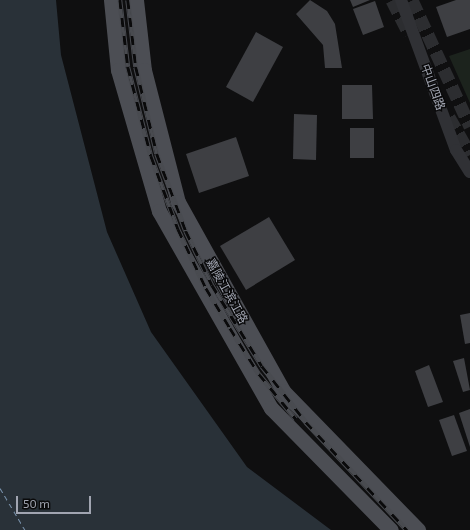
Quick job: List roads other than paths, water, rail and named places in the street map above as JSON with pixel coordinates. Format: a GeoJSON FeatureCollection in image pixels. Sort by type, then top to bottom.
{"type":"FeatureCollection","features":[{"type":"Feature","properties":{"kind":"main road","name":"嘉陵江滨江路"},"geometry":{"type":"LineString","coordinates":[[111,0],[118,70],[159,211],[271,408],[391,530]]}},
{"type":"Feature","properties":{"kind":"main road","name":"嘉陵江滨江路"},"geometry":{"type":"LineString","coordinates":[[136,0],[144,70],[178,202],[283,391],[418,530]]}},
{"type":"Feature","properties":{"kind":"street","name":"中山四路"},"geometry":{"type":"LineString","coordinates":[[401,0],[456,150],[470,172]]}},
{"type":"Feature","properties":{"kind":"tunnel"},"geometry":{"type":"LineString","coordinates":[[392,0],[409,34]]}},
{"type":"Feature","properties":{"kind":"tunnel"},"geometry":{"type":"LineString","coordinates":[[412,0],[470,126]]}},
{"type":"Feature","properties":{"kind":"tunnel"},"geometry":{"type":"LineString","coordinates":[[449,117],[470,154]]}},
{"type":"Feature","properties":{"kind":"railway"},"geometry":{"type":"LineString","coordinates":[[120,0],[128,67],[151,156],[178,229],[206,288],[230,328],[259,374],[296,419]]}},
{"type":"Feature","properties":{"kind":"railway"},"geometry":{"type":"LineString","coordinates":[[128,0],[136,67],[157,154],[186,231],[212,285],[262,366],[306,422],[407,530]]}}]}
